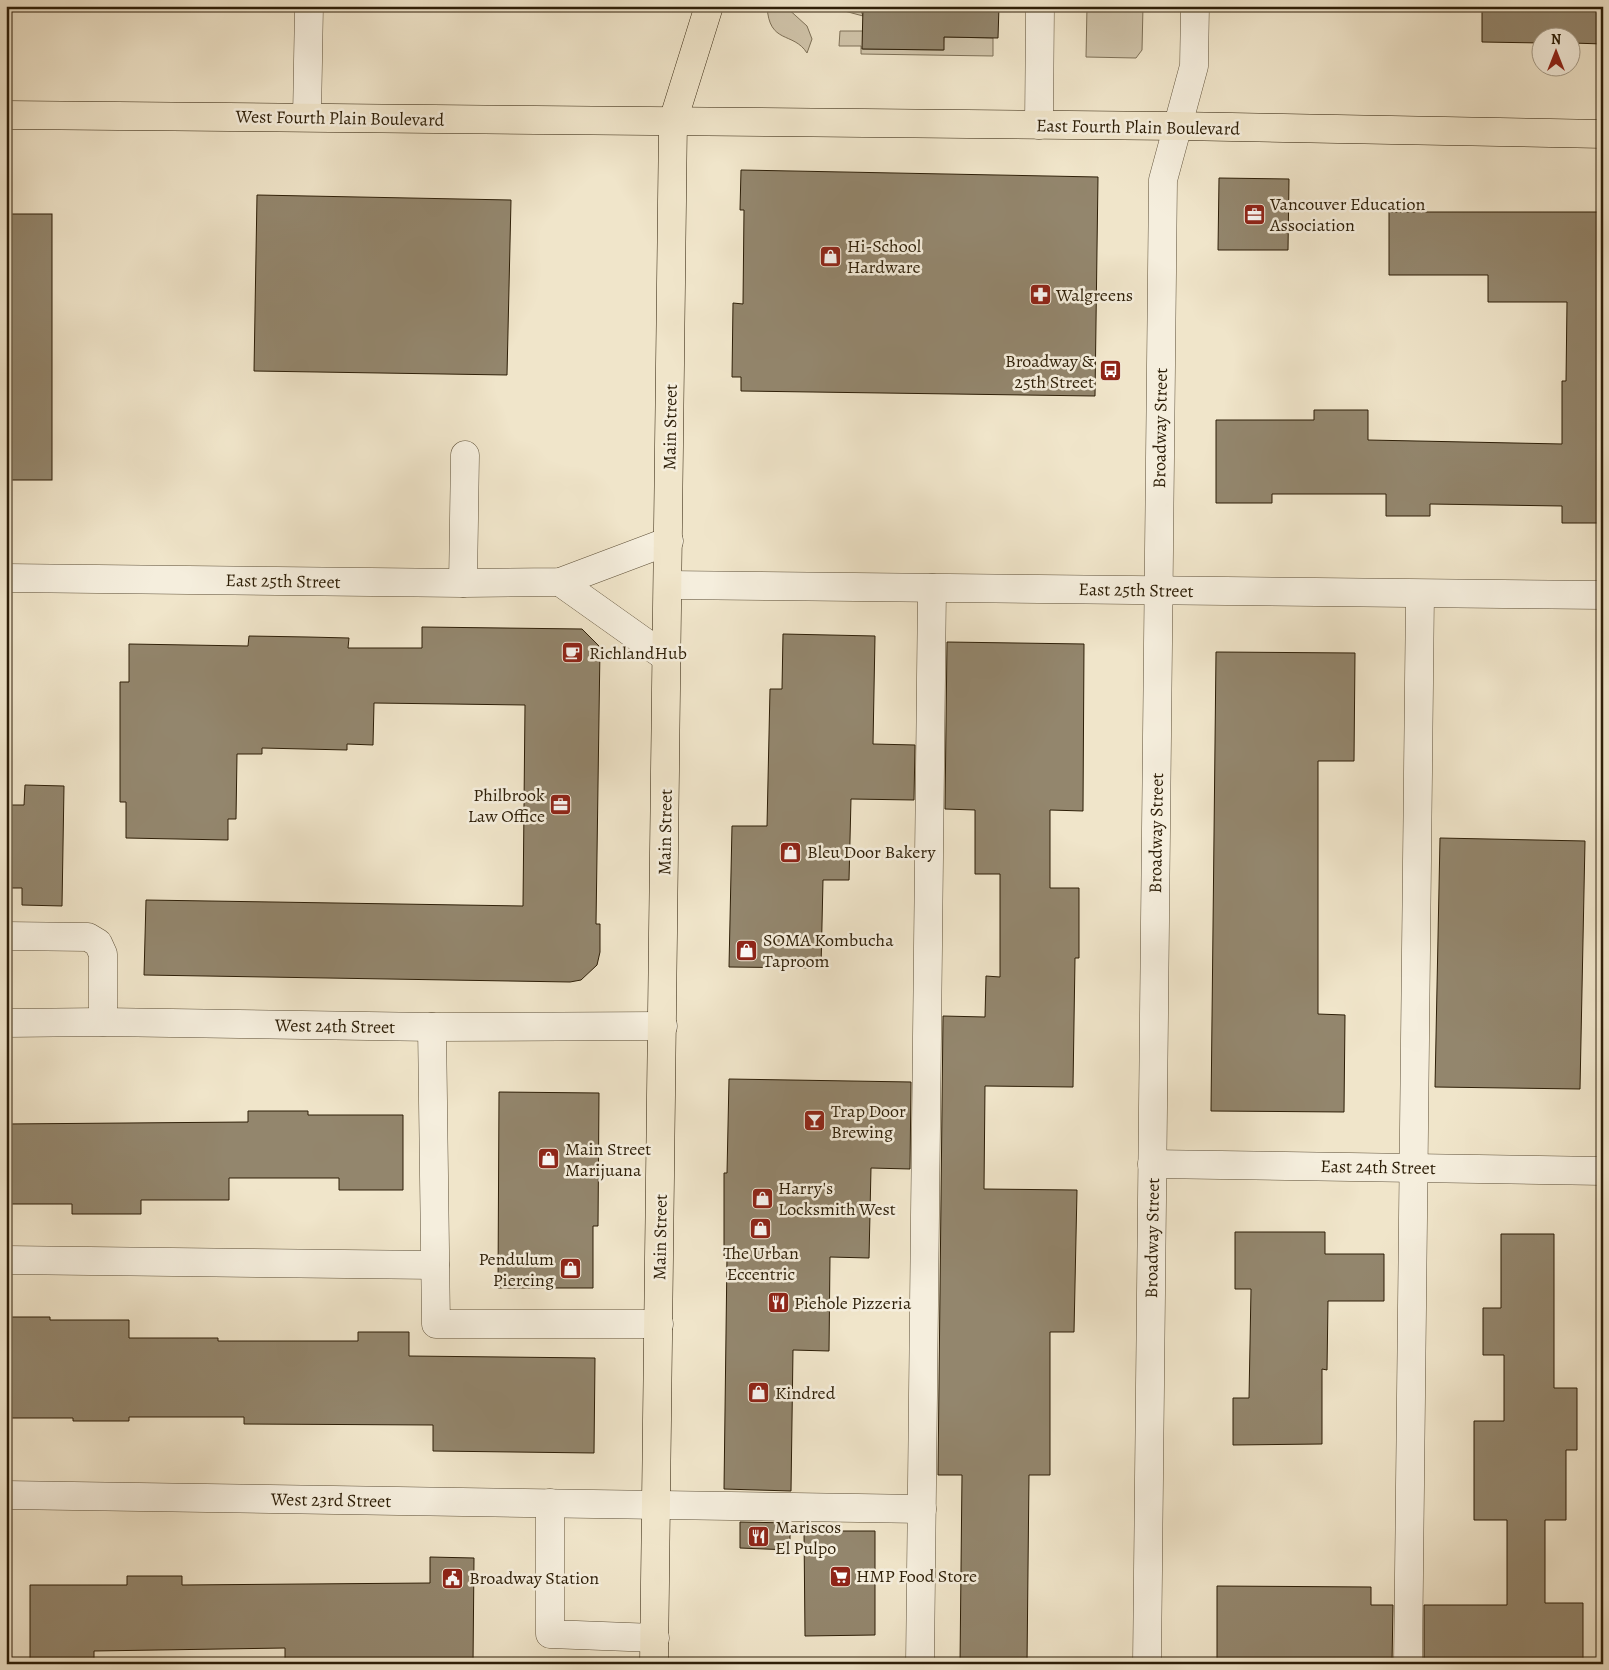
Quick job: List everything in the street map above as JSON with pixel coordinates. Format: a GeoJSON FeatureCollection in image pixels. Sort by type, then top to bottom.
{"type":"FeatureCollection","features":[{"type":"Feature","properties":{"kind":"main road","name":"Main Street"},"geometry":{"type":"LineString","coordinates":[[655,1651],[673,121],[709,6]]}},
{"type":"Feature","properties":{"kind":"main road","name":"West Fourth Plain Boulevard"},"geometry":{"type":"LineString","coordinates":[[6,115],[673,121]]}},
{"type":"Feature","properties":{"kind":"main road","name":"East Fourth Plain Boulevard"},"geometry":{"type":"LineString","coordinates":[[673,121],[1177,126],[1603,134]]}},
{"type":"Feature","properties":{"kind":"street"},"geometry":{"type":"LineString","coordinates":[[307,117],[309,6]]}},
{"type":"Feature","properties":{"kind":"street"},"geometry":{"type":"LineString","coordinates":[[1038,125],[1040,6]]}},
{"type":"Feature","properties":{"kind":"street","name":"Broadway Street"},"geometry":{"type":"LineString","coordinates":[[1147,1664],[1164,180],[1194,66],[1195,6]]}},
{"type":"Feature","properties":{"kind":"street"},"geometry":{"type":"LineString","coordinates":[[463,583],[465,455]]}},
{"type":"Feature","properties":{"kind":"street","name":"East 25th Street"},"geometry":{"type":"LineString","coordinates":[[6,578],[463,583],[560,582],[669,541]]}},
{"type":"Feature","properties":{"kind":"street"},"geometry":{"type":"LineString","coordinates":[[560,582],[668,658]]}},
{"type":"Feature","properties":{"kind":"street","name":"East 25th Street"},"geometry":{"type":"LineString","coordinates":[[668,585],[1420,594],[1603,594]]}},
{"type":"Feature","properties":{"kind":"street"},"geometry":{"type":"LineString","coordinates":[[920,1664],[932,588]]}},
{"type":"Feature","properties":{"kind":"street"},"geometry":{"type":"LineString","coordinates":[[1408,1664],[1420,594]]}},
{"type":"Feature","properties":{"kind":"street"},"geometry":{"type":"LineString","coordinates":[[6,936],[88,937],[98,942],[103,954],[103,1022]]}},
{"type":"Feature","properties":{"kind":"street","name":"West 24th Street"},"geometry":{"type":"LineString","coordinates":[[6,1024],[103,1022],[432,1027],[663,1026]]}},
{"type":"Feature","properties":{"kind":"street"},"geometry":{"type":"LineString","coordinates":[[432,1027],[436,1324],[659,1324]]}},
{"type":"Feature","properties":{"kind":"street","name":"East 24th Street"},"geometry":{"type":"LineString","coordinates":[[1152,1164],[1603,1171]]}},
{"type":"Feature","properties":{"kind":"street"},"geometry":{"type":"LineString","coordinates":[[6,1260],[436,1265]]}},
{"type":"Feature","properties":{"kind":"street","name":"West 23rd Street"},"geometry":{"type":"LineString","coordinates":[[6,1496],[656,1503],[922,1509]]}},
{"type":"Feature","properties":{"kind":"street"},"geometry":{"type":"LineString","coordinates":[[550,1503],[550,1634],[655,1651]]}},
{"type":"Feature","properties":{"kind":"shaded area"},"geometry":{"type":"Polygon","coordinates":[[[767,6],[785,6],[807,26],[812,39],[807,53],[801,46],[782,36],[772,27],[767,6]]]}},
{"type":"Feature","properties":{"kind":"shaded area"},"geometry":{"type":"Polygon","coordinates":[[[826,6],[859,6],[863,16],[826,6]]]}},
{"type":"Feature","properties":{"kind":"shaded area"},"geometry":{"type":"Polygon","coordinates":[[[1087,6],[1143,6],[1142,50],[1136,58],[1086,57],[1087,6]]]}},
{"type":"Feature","properties":{"kind":"shaded area"},"geometry":{"type":"Polygon","coordinates":[[[840,31],[863,31],[863,49],[943,50],[944,37],[993,38],[993,56],[861,54],[861,46],[839,46],[840,31]]]}},
{"type":"Feature","properties":{"kind":"building"},"geometry":{"type":"Polygon","coordinates":[[[863,6],[999,6],[998,38],[944,37],[944,50],[862,49],[863,6]]]}},
{"type":"Feature","properties":{"kind":"building"},"geometry":{"type":"Polygon","coordinates":[[[1482,6],[1603,6],[1603,44],[1582,43],[1582,28],[1532,28],[1532,43],[1482,42],[1482,6]]]}},
{"type":"Feature","properties":{"kind":"building"},"geometry":{"type":"Polygon","coordinates":[[[741,170],[1098,177],[1095,396],[741,391],[741,377],[732,377],[733,303],[743,304],[744,210],[740,210],[741,170]]]}},
{"type":"Feature","properties":{"kind":"building","name":"Vancouver Education Association"},"geometry":{"type":"Polygon","coordinates":[[[1219,178],[1289,179],[1288,250],[1218,250],[1219,178]]]}},
{"type":"Feature","properties":{"kind":"building"},"geometry":{"type":"Polygon","coordinates":[[[257,195],[511,200],[507,375],[254,371],[257,195]]]}},
{"type":"Feature","properties":{"kind":"building"},"geometry":{"type":"Polygon","coordinates":[[[1389,212],[1603,212],[1603,523],[1562,523],[1562,506],[1430,504],[1430,516],[1386,516],[1386,494],[1272,494],[1272,503],[1216,503],[1216,420],[1314,420],[1314,410],[1368,410],[1368,440],[1562,444],[1562,381],[1566,381],[1567,302],[1488,302],[1488,275],[1389,275],[1389,212]]]}},
{"type":"Feature","properties":{"kind":"building"},"geometry":{"type":"Polygon","coordinates":[[[6,214],[52,214],[52,480],[6,480],[6,214]]]}},
{"type":"Feature","properties":{"kind":"building"},"geometry":{"type":"Polygon","coordinates":[[[422,627],[582,629],[600,647],[596,924],[600,924],[600,952],[597,965],[581,980],[570,982],[144,975],[146,900],[523,906],[525,705],[374,703],[373,745],[347,744],[347,750],[262,748],[262,754],[237,754],[236,819],[228,819],[228,840],[126,838],[126,802],[120,802],[120,682],[129,682],[129,644],[248,646],[249,636],[349,638],[348,648],[422,648],[422,627]]]}},
{"type":"Feature","properties":{"kind":"building"},"geometry":{"type":"Polygon","coordinates":[[[783,634],[875,636],[873,744],[915,745],[914,800],[851,799],[849,880],[823,880],[821,968],[729,967],[732,826],[767,826],[770,689],[782,689],[783,634]]]}},
{"type":"Feature","properties":{"kind":"building"},"geometry":{"type":"Polygon","coordinates":[[[947,642],[1084,644],[1083,811],[1050,810],[1050,888],[1079,888],[1079,958],[1075,958],[1073,1087],[985,1086],[984,1189],[1077,1190],[1074,1332],[1050,1332],[1050,1475],[1029,1475],[1027,1664],[960,1664],[962,1475],[938,1475],[943,1016],[985,1017],[986,976],[1000,977],[1000,874],[975,874],[975,810],[945,809],[947,642]]]}},
{"type":"Feature","properties":{"kind":"building"},"geometry":{"type":"Polygon","coordinates":[[[1216,652],[1355,653],[1354,761],[1318,761],[1318,1014],[1345,1015],[1344,1112],[1211,1111],[1216,652]]]}},
{"type":"Feature","properties":{"kind":"building"},"geometry":{"type":"Polygon","coordinates":[[[25,785],[64,786],[62,906],[22,905],[22,888],[6,888],[6,805],[24,805],[25,785]]]}},
{"type":"Feature","properties":{"kind":"building"},"geometry":{"type":"Polygon","coordinates":[[[1440,838],[1585,841],[1580,1089],[1435,1087],[1440,838]]]}},
{"type":"Feature","properties":{"kind":"building"},"geometry":{"type":"Polygon","coordinates":[[[729,1079],[911,1082],[910,1169],[871,1168],[869,1258],[830,1257],[829,1351],[793,1350],[791,1491],[724,1489],[727,1256],[724,1256],[724,1173],[727,1173],[729,1079]]]}},
{"type":"Feature","properties":{"kind":"building","name":"Main Street Marijuana"},"geometry":{"type":"Polygon","coordinates":[[[499,1092],[599,1093],[598,1226],[593,1226],[593,1288],[498,1288],[499,1092]]]}},
{"type":"Feature","properties":{"kind":"building"},"geometry":{"type":"Polygon","coordinates":[[[248,1111],[308,1111],[308,1115],[403,1115],[403,1190],[339,1190],[339,1178],[229,1178],[229,1200],[141,1200],[141,1214],[72,1214],[72,1204],[6,1204],[6,1124],[248,1122],[248,1111]]]}},
{"type":"Feature","properties":{"kind":"building"},"geometry":{"type":"Polygon","coordinates":[[[1235,1232],[1325,1232],[1325,1254],[1384,1254],[1384,1301],[1328,1301],[1327,1370],[1322,1369],[1322,1444],[1233,1445],[1233,1398],[1249,1398],[1251,1289],[1235,1289],[1235,1232]]]}},
{"type":"Feature","properties":{"kind":"building"},"geometry":{"type":"Polygon","coordinates":[[[1501,1234],[1554,1234],[1554,1388],[1577,1388],[1577,1450],[1566,1450],[1566,1520],[1545,1520],[1545,1603],[1583,1603],[1583,1664],[1424,1664],[1424,1605],[1507,1605],[1507,1520],[1474,1520],[1474,1421],[1504,1421],[1504,1355],[1483,1355],[1483,1308],[1501,1308],[1501,1234]]]}},
{"type":"Feature","properties":{"kind":"building"},"geometry":{"type":"Polygon","coordinates":[[[6,1317],[50,1317],[50,1320],[129,1320],[129,1338],[218,1338],[218,1341],[358,1341],[358,1332],[409,1332],[409,1356],[595,1358],[594,1453],[433,1451],[433,1425],[244,1424],[244,1417],[129,1417],[129,1421],[73,1421],[73,1418],[6,1418],[6,1317]]]}},
{"type":"Feature","properties":{"kind":"building","name":"Mariscos El Pulpo"},"geometry":{"type":"Polygon","coordinates":[[[740,1522],[790,1523],[790,1550],[740,1548],[740,1522]]]}},
{"type":"Feature","properties":{"kind":"building","name":"HMP Food Store"},"geometry":{"type":"Polygon","coordinates":[[[804,1531],[875,1531],[875,1635],[805,1636],[804,1531]]]}},
{"type":"Feature","properties":{"kind":"building"},"geometry":{"type":"Polygon","coordinates":[[[430,1557],[474,1558],[473,1664],[285,1664],[285,1648],[94,1651],[94,1664],[30,1664],[30,1585],[127,1585],[127,1576],[182,1576],[182,1585],[430,1583],[430,1557]]]}},
{"type":"Feature","properties":{"kind":"building"},"geometry":{"type":"Polygon","coordinates":[[[1217,1586],[1371,1587],[1371,1605],[1393,1605],[1392,1664],[1217,1664],[1217,1586]]]}},
{"type":"Feature","properties":{"kind":"place","name":"Vancouver Education Association"},"geometry":{"type":"Point","coordinates":[1254,214]}},
{"type":"Feature","properties":{"kind":"place","name":"Hi-School Hardware"},"geometry":{"type":"Point","coordinates":[831,256]}},
{"type":"Feature","properties":{"kind":"place","name":"Walgreens"},"geometry":{"type":"Point","coordinates":[1040,295]}},
{"type":"Feature","properties":{"kind":"place","name":"Broadway & 25th Street"},"geometry":{"type":"Point","coordinates":[1110,371]}},
{"type":"Feature","properties":{"kind":"place","name":"RichlandHub"},"geometry":{"type":"Point","coordinates":[573,653]}},
{"type":"Feature","properties":{"kind":"place","name":"Philbrook Law Office"},"geometry":{"type":"Point","coordinates":[561,805]}},
{"type":"Feature","properties":{"kind":"place","name":"Bleu Door Bakery"},"geometry":{"type":"Point","coordinates":[791,852]}},
{"type":"Feature","properties":{"kind":"place","name":"SOMA Kombucha Taproom"},"geometry":{"type":"Point","coordinates":[747,950]}},
{"type":"Feature","properties":{"kind":"place","name":"Trap Door Brewing"},"geometry":{"type":"Point","coordinates":[815,1121]}},
{"type":"Feature","properties":{"kind":"place","name":"Main Street Marijuana"},"geometry":{"type":"Point","coordinates":[549,1159]}},
{"type":"Feature","properties":{"kind":"place","name":"Harry's Locksmith West"},"geometry":{"type":"Point","coordinates":[762,1198]}},
{"type":"Feature","properties":{"kind":"place","name":"The Urban Eccentric"},"geometry":{"type":"Point","coordinates":[761,1228]}},
{"type":"Feature","properties":{"kind":"place","name":"Pendulum Piercing"},"geometry":{"type":"Point","coordinates":[570,1269]}},
{"type":"Feature","properties":{"kind":"place","name":"Piehole Pizzeria"},"geometry":{"type":"Point","coordinates":[778,1303]}},
{"type":"Feature","properties":{"kind":"place","name":"Kindred"},"geometry":{"type":"Point","coordinates":[759,1393]}},
{"type":"Feature","properties":{"kind":"place","name":"Mariscos El Pulpo"},"geometry":{"type":"Point","coordinates":[759,1537]}},
{"type":"Feature","properties":{"kind":"place","name":"HMP Food Store"},"geometry":{"type":"Point","coordinates":[840,1576]}},
{"type":"Feature","properties":{"kind":"place","name":"Broadway Station"},"geometry":{"type":"Point","coordinates":[453,1578]}}]}
